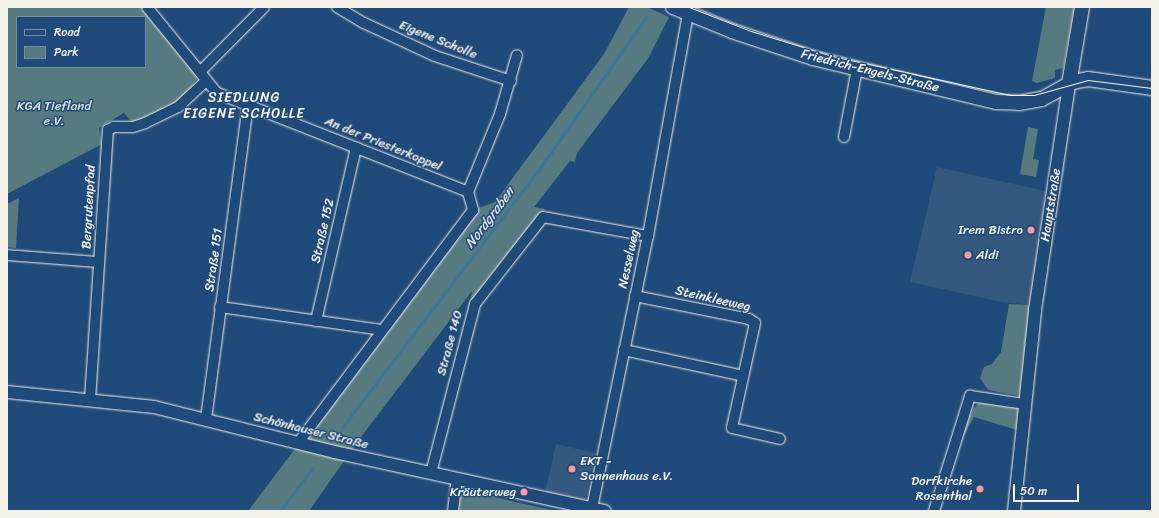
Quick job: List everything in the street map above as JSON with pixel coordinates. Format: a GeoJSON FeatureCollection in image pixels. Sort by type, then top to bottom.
{"type":"FeatureCollection","features":[{"type":"Feature","properties":{"kind":"main road","name":"Friedrich-Engels-Straße"},"geometry":{"type":"LineString","coordinates":[[673,7],[760,41],[856,69],[1006,103],[1044,98],[1069,84],[1088,79],[1152,88]]}},
{"type":"Feature","properties":{"kind":"main road","name":"Hauptstraße"},"geometry":{"type":"LineString","coordinates":[[1069,84],[1082,7]]}},
{"type":"Feature","properties":{"kind":"street","name":"An der Priesterkoppel"},"geometry":{"type":"LineString","coordinates":[[147,7],[217,93],[468,192]]}},
{"type":"Feature","properties":{"kind":"street"},"geometry":{"type":"LineString","coordinates":[[200,72],[264,7]]}},
{"type":"Feature","properties":{"kind":"street","name":"Eigene Scholle"},"geometry":{"type":"LineString","coordinates":[[337,7],[364,23],[435,56],[511,81]]}},
{"type":"Feature","properties":{"kind":"street","name":"Nesselweg"},"geometry":{"type":"LineString","coordinates":[[592,508],[648,236],[688,13]]}},
{"type":"Feature","properties":{"kind":"street"},"geometry":{"type":"LineString","coordinates":[[298,443],[380,330],[473,210],[468,192],[511,81],[517,54]]}},
{"type":"Feature","properties":{"kind":"street"},"geometry":{"type":"LineString","coordinates":[[844,136],[856,69]]}},
{"type":"Feature","properties":{"kind":"street","name":"Bergrutenpfad"},"geometry":{"type":"LineString","coordinates":[[90,400],[108,130],[114,127],[133,127],[145,123],[178,107],[206,81]]}},
{"type":"Feature","properties":{"kind":"street","name":"Hauptstraße"},"geometry":{"type":"LineString","coordinates":[[1014,511],[1035,310],[1069,84]]}},
{"type":"Feature","properties":{"kind":"street","name":"Straße 151"},"geometry":{"type":"LineString","coordinates":[[206,419],[248,104]]}},
{"type":"Feature","properties":{"kind":"street","name":"Straße 152"},"geometry":{"type":"LineString","coordinates":[[316,320],[356,148]]}},
{"type":"Feature","properties":{"kind":"street","name":"Straße 140"},"geometry":{"type":"LineString","coordinates":[[431,473],[475,304],[543,217],[648,236]]}},
{"type":"Feature","properties":{"kind":"street"},"geometry":{"type":"LineString","coordinates":[[7,255],[99,262]]}},
{"type":"Feature","properties":{"kind":"street","name":"Steinkleeweg"},"geometry":{"type":"LineString","coordinates":[[635,296],[750,319],[755,323],[732,428],[780,438]]}},
{"type":"Feature","properties":{"kind":"street"},"geometry":{"type":"LineString","coordinates":[[220,307],[380,330]]}},
{"type":"Feature","properties":{"kind":"street"},"geometry":{"type":"LineString","coordinates":[[624,350],[743,376]]}},
{"type":"Feature","properties":{"kind":"street","name":"Schönhauser Straße"},"geometry":{"type":"LineString","coordinates":[[7,392],[154,407],[298,443],[605,511]]}},
{"type":"Feature","properties":{"kind":"street"},"geometry":{"type":"LineString","coordinates":[[934,511],[970,396],[1025,404]]}},
{"type":"Feature","properties":{"kind":"street"},"geometry":{"type":"LineString","coordinates":[[453,511],[458,478]]}},
{"type":"Feature","properties":{"kind":"shaded area"},"geometry":{"type":"Polygon","coordinates":[[[937,167],[1045,191],[1032,305],[1002,302],[910,282],[937,167]]]}},
{"type":"Feature","properties":{"kind":"shaded area","name":"EKT - Sonnenhaus e.V."},"geometry":{"type":"Polygon","coordinates":[[[556,444],[596,453],[585,501],[545,492],[556,444]]]}},
{"type":"Feature","properties":{"kind":"green space","name":"KGA Tiefland e.V."},"geometry":{"type":"Polygon","coordinates":[[[7,7],[142,7],[198,77],[190,91],[180,101],[133,123],[124,113],[99,128],[102,144],[7,194],[7,7]]]}},
{"type":"Feature","properties":{"kind":"green space"},"geometry":{"type":"Polygon","coordinates":[[[629,7],[647,7],[669,17],[649,57],[577,153],[575,162],[570,161],[534,207],[545,209],[469,308],[472,291],[358,441],[309,511],[248,511],[476,209],[495,202],[604,54],[629,7]]]}},
{"type":"Feature","properties":{"kind":"green space"},"geometry":{"type":"Polygon","coordinates":[[[1046,7],[1075,7],[1063,68],[1055,70],[1055,78],[1037,83],[1032,81],[1046,7]]]}},
{"type":"Feature","properties":{"kind":"green space"},"geometry":{"type":"Polygon","coordinates":[[[1028,127],[1038,129],[1033,159],[1039,160],[1036,177],[1020,174],[1028,127]]]}},
{"type":"Feature","properties":{"kind":"green space"},"geometry":{"type":"Polygon","coordinates":[[[19,198],[16,248],[7,247],[7,204],[19,198]]]}},
{"type":"Feature","properties":{"kind":"green space"},"geometry":{"type":"Polygon","coordinates":[[[1009,304],[1032,305],[1020,396],[988,390],[980,378],[984,367],[992,364],[1001,352],[1009,304]]]}},
{"type":"Feature","properties":{"kind":"green space"},"geometry":{"type":"Polygon","coordinates":[[[980,402],[1017,407],[1020,410],[1017,430],[974,417],[955,452],[973,409],[980,402]]]}},
{"type":"Feature","properties":{"kind":"green space"},"geometry":{"type":"Polygon","coordinates":[[[460,488],[515,502],[557,511],[457,511],[460,488]]]}},
{"type":"Feature","properties":{"kind":"waterway","name":"Nordgraben"},"geometry":{"type":"LineString","coordinates":[[342,428],[538,171],[647,16]]}},
{"type":"Feature","properties":{"kind":"waterway","name":"Nordgraben"},"geometry":{"type":"LineString","coordinates":[[280,511],[312,469]]}},
{"type":"Feature","properties":{"kind":"tram line"},"geometry":{"type":"LineString","coordinates":[[689,7],[751,31],[832,56],[1010,95],[1034,95],[1088,80],[1152,88]]}},
{"type":"Feature","properties":{"kind":"place","name":"Irem Bistro"},"geometry":{"type":"Point","coordinates":[1031,230]}},
{"type":"Feature","properties":{"kind":"place","name":"Aldi"},"geometry":{"type":"Point","coordinates":[968,255]}},
{"type":"Feature","properties":{"kind":"place","name":"EKT - Sonnenhaus e.V."},"geometry":{"type":"Point","coordinates":[572,469]}},
{"type":"Feature","properties":{"kind":"place","name":"Dorfkirche Rosenthal"},"geometry":{"type":"Point","coordinates":[980,489]}},
{"type":"Feature","properties":{"kind":"place","name":"Kräuterweg"},"geometry":{"type":"Point","coordinates":[524,492]}},
{"type":"Feature","properties":{"kind":"district","name":"SIEDLUNG EIGENE SCHOLLE"},"geometry":{"type":"Point","coordinates":[244,106]}}]}
